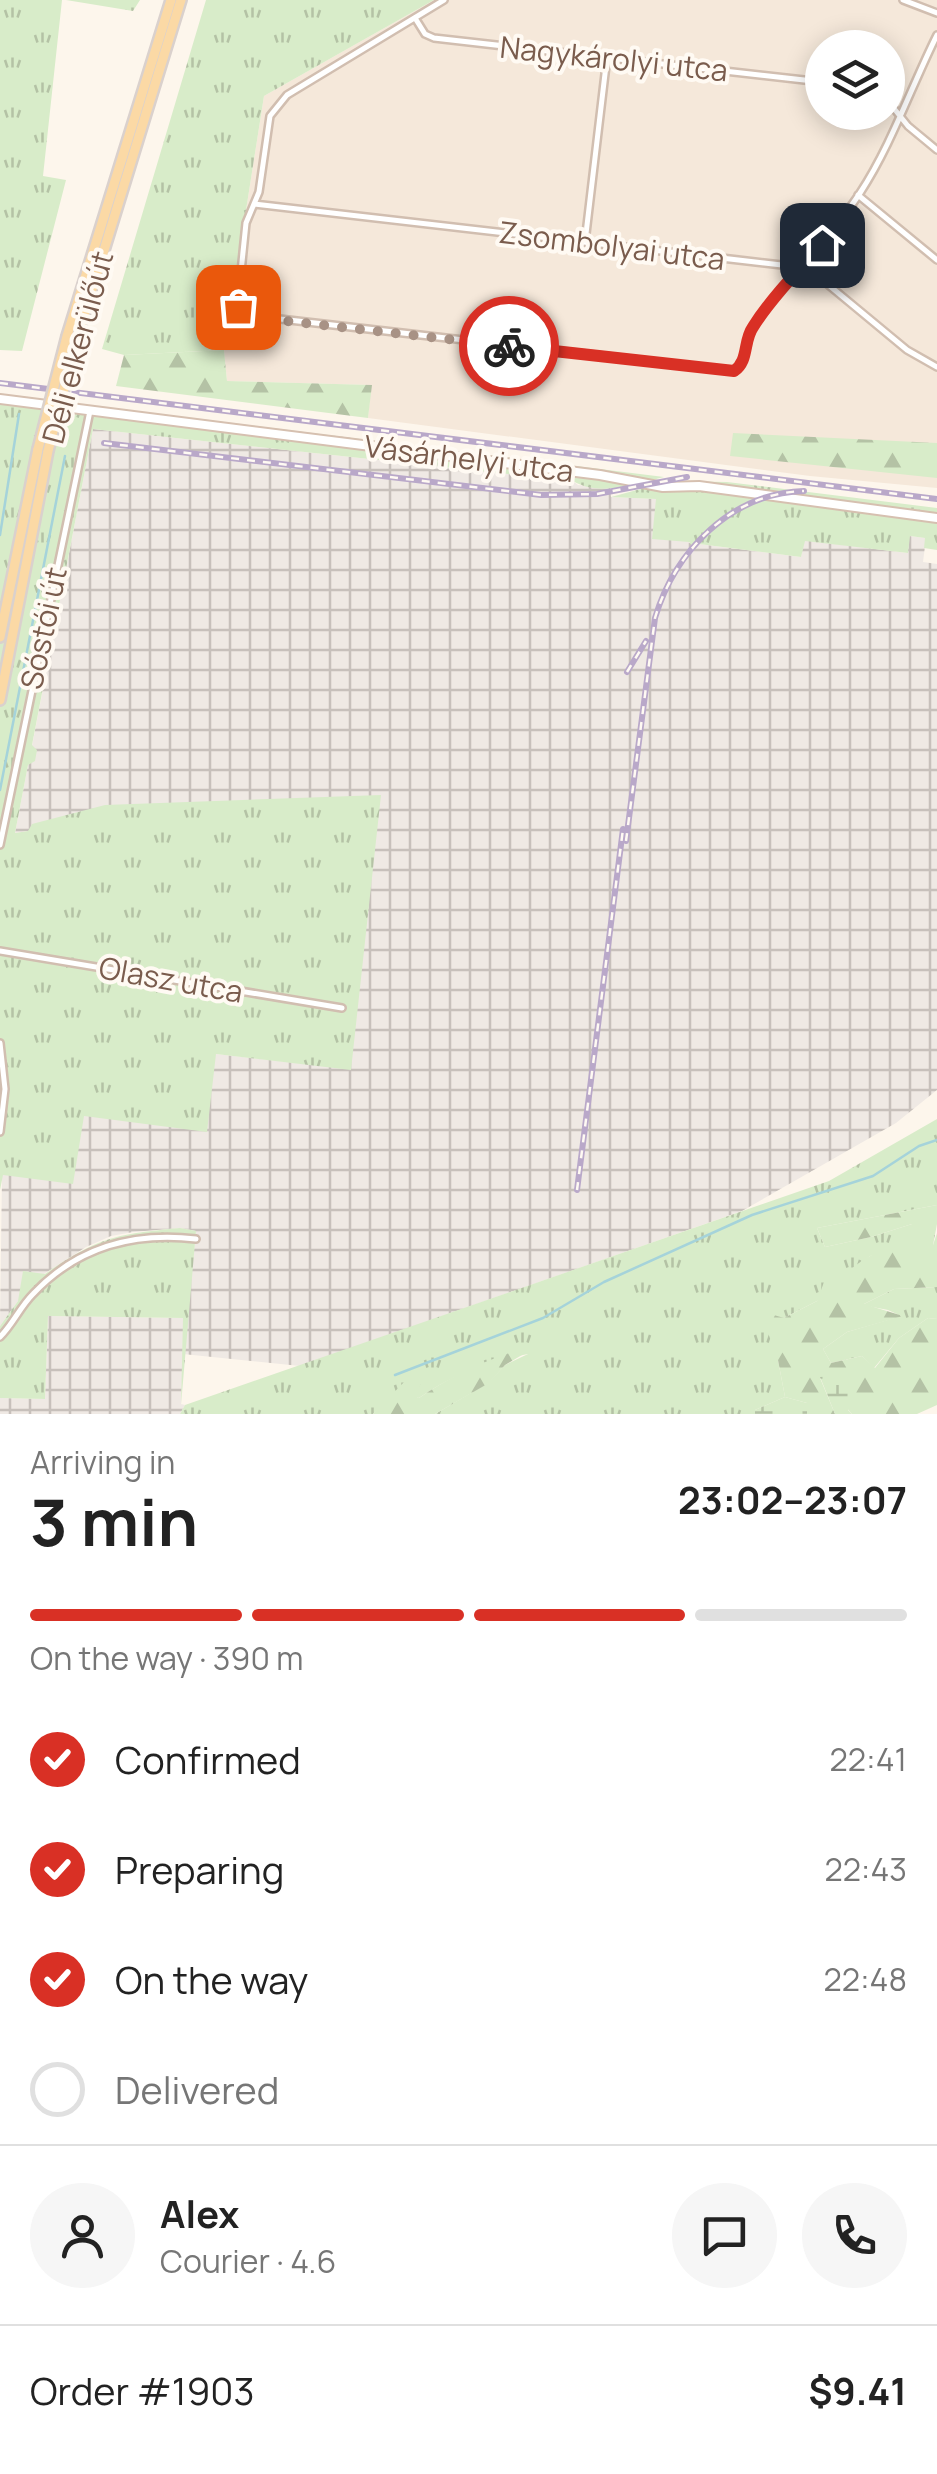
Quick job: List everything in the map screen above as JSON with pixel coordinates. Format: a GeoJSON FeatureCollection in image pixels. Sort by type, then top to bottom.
{"type":"FeatureCollection","features":[{"type":"Feature","properties":{"kind":"main road","name":"Déli elkerülőút"},"geometry":{"type":"LineString","coordinates":[[0,636],[72,337],[171,0]]}},
{"type":"Feature","properties":{"kind":"main road","name":"Déli elkerülőút"},"geometry":{"type":"LineString","coordinates":[[72,337],[181,0]]}},
{"type":"Feature","properties":{"kind":"main road","name":"Déli elkerülőút"},"geometry":{"type":"LineString","coordinates":[[0,700],[43,450]]}},
{"type":"Feature","properties":{"kind":"street"},"geometry":{"type":"LineString","coordinates":[[444,0],[280,100],[266,126],[259,192],[246,222],[238,301],[241,311],[251,317],[734,371],[742,364],[752,328],[822,245],[858,195],[891,130]]}},
{"type":"Feature","properties":{"kind":"street"},"geometry":{"type":"LineString","coordinates":[[903,0],[937,13]]}},
{"type":"Feature","properties":{"kind":"street","name":"Nagykárolyi utca"},"geometry":{"type":"LineString","coordinates":[[415,18],[425,34],[434,38],[805,80]]}},
{"type":"Feature","properties":{"kind":"street"},"geometry":{"type":"LineString","coordinates":[[905,102],[937,35]]}},
{"type":"Feature","properties":{"kind":"street"},"geometry":{"type":"LineString","coordinates":[[586,242],[607,58]]}},
{"type":"Feature","properties":{"kind":"street"},"geometry":{"type":"LineString","coordinates":[[905,121],[937,150]]}},
{"type":"Feature","properties":{"kind":"street"},"geometry":{"type":"LineString","coordinates":[[858,195],[937,260]]}},
{"type":"Feature","properties":{"kind":"street","name":"Zsombolyai utca"},"geometry":{"type":"LineString","coordinates":[[254,204],[800,267],[813,271],[907,350],[937,367]]}},
{"type":"Feature","properties":{"kind":"street","name":"Vásárhelyi utca"},"geometry":{"type":"LineString","coordinates":[[0,399],[937,518]]}},
{"type":"Feature","properties":{"kind":"street","name":"Sóstói út"},"geometry":{"type":"LineString","coordinates":[[0,845],[90,411]]}},
{"type":"Feature","properties":{"kind":"street","name":"Olasz utca"},"geometry":{"type":"LineString","coordinates":[[0,951],[342,1008]]}},
{"type":"Feature","properties":{"kind":"street"},"geometry":{"type":"LineString","coordinates":[[0,1043],[6,1089],[0,1132]]}},
{"type":"Feature","properties":{"kind":"street"},"geometry":{"type":"LineString","coordinates":[[0,1337],[37,1289],[88,1252],[146,1237],[196,1239]]}},
{"type":"Feature","properties":{"kind":"shaded area"},"geometry":{"type":"Polygon","coordinates":[[[434,0],[937,0],[937,488],[810,476],[368,418],[371,385],[227,381],[224,350],[264,96],[434,0]]]}},
{"type":"Feature","properties":{"kind":"shaded area"},"geometry":{"type":"Polygon","coordinates":[[[93,429],[610,488],[611,497],[656,499],[689,543],[801,557],[804,540],[907,553],[909,536],[926,538],[923,562],[937,564],[937,1090],[896,1123],[742,1211],[300,1366],[183,1354],[181,1404],[185,1405],[180,1414],[0,1414],[0,1398],[45,1399],[48,1316],[183,1318],[184,1348],[196,1231],[180,1228],[133,1232],[86,1247],[44,1274],[0,1326],[2,1175],[83,1116],[216,1054],[351,1069],[29,831],[15,833],[28,765],[36,750],[32,746],[93,429]]]}},
{"type":"Feature","properties":{"kind":"green space"},"geometry":{"type":"Polygon","coordinates":[[[0,0],[62,0],[43,176],[66,180],[22,351],[0,350],[0,0]]]}},
{"type":"Feature","properties":{"kind":"green space"},"geometry":{"type":"Polygon","coordinates":[[[66,0],[140,0],[133,11],[66,0]]]}},
{"type":"Feature","properties":{"kind":"green space"},"geometry":{"type":"Polygon","coordinates":[[[206,0],[434,0],[264,96],[224,350],[124,355],[102,349],[206,0]]]}},
{"type":"Feature","properties":{"kind":"green space"},"geometry":{"type":"Polygon","coordinates":[[[224,350],[227,381],[372,385],[368,418],[116,386],[124,355],[224,350]]]}},
{"type":"Feature","properties":{"kind":"green space"},"geometry":{"type":"Polygon","coordinates":[[[0,394],[664,477],[618,488],[595,488],[573,481],[93,429],[32,745],[37,750],[35,761],[28,765],[15,833],[28,831],[32,824],[105,805],[381,795],[351,1070],[216,1054],[207,1132],[84,1116],[73,1184],[3,1175],[0,1190],[0,394]]]}},
{"type":"Feature","properties":{"kind":"green space"},"geometry":{"type":"Polygon","coordinates":[[[733,433],[937,443],[937,478],[730,456],[733,433]]]}},
{"type":"Feature","properties":{"kind":"green space"},"geometry":{"type":"Polygon","coordinates":[[[670,481],[727,482],[937,508],[937,550],[924,548],[925,538],[910,536],[908,553],[805,541],[801,557],[699,544],[695,549],[689,542],[652,539],[656,499],[611,497],[670,481]]]}},
{"type":"Feature","properties":{"kind":"green space"},"geometry":{"type":"Polygon","coordinates":[[[937,1119],[937,1205],[817,1228],[825,1247],[912,1224],[937,1224],[933,1245],[870,1256],[817,1301],[784,1318],[778,1360],[785,1397],[755,1410],[755,1414],[435,1414],[488,1383],[505,1365],[528,1354],[471,1370],[419,1398],[394,1400],[373,1414],[180,1414],[185,1405],[829,1181],[937,1119]]]}},
{"type":"Feature","properties":{"kind":"green space"},"geometry":{"type":"Polygon","coordinates":[[[937,1205],[937,1224],[912,1224],[825,1247],[817,1228],[937,1205]]]}},
{"type":"Feature","properties":{"kind":"green space"},"geometry":{"type":"Polygon","coordinates":[[[180,1228],[196,1231],[181,1405],[183,1318],[48,1316],[45,1399],[0,1398],[0,1326],[18,1301],[23,1271],[45,1274],[109,1239],[180,1228]]]}},
{"type":"Feature","properties":{"kind":"green space"},"geometry":{"type":"Polygon","coordinates":[[[937,1233],[937,1287],[894,1289],[864,1304],[903,1316],[847,1332],[823,1349],[831,1363],[862,1356],[875,1368],[899,1338],[928,1318],[937,1319],[937,1405],[917,1414],[852,1414],[820,1378],[835,1414],[807,1414],[807,1403],[785,1397],[778,1360],[760,1311],[784,1318],[817,1301],[827,1274],[847,1271],[893,1247],[910,1243],[933,1245],[937,1233]]]}},
{"type":"Feature","properties":{"kind":"green space"},"geometry":{"type":"Polygon","coordinates":[[[937,1287],[937,1319],[928,1318],[899,1338],[874,1368],[862,1356],[831,1363],[823,1349],[847,1332],[901,1316],[862,1305],[894,1289],[937,1287]]]}},
{"type":"Feature","properties":{"kind":"green space"},"geometry":{"type":"Polygon","coordinates":[[[539,1345],[505,1365],[489,1383],[435,1414],[373,1414],[407,1379],[421,1384],[412,1395],[419,1398],[477,1366],[539,1345]]]}},
{"type":"Feature","properties":{"kind":"green space"},"geometry":{"type":"Polygon","coordinates":[[[832,1376],[849,1384],[848,1410],[852,1414],[835,1414],[820,1377],[832,1376]]]}},
{"type":"Feature","properties":{"kind":"green space"},"geometry":{"type":"Polygon","coordinates":[[[785,1397],[807,1403],[807,1414],[755,1414],[755,1410],[785,1397]]]}},
{"type":"Feature","properties":{"kind":"waterway"},"geometry":{"type":"LineString","coordinates":[[0,535],[19,414]]}},
{"type":"Feature","properties":{"kind":"waterway"},"geometry":{"type":"LineString","coordinates":[[0,790],[65,456]]}},
{"type":"Feature","properties":{"kind":"waterway"},"geometry":{"type":"LineString","coordinates":[[395,1375],[543,1318],[604,1282],[752,1215],[873,1176],[919,1146],[937,1140]]}},
{"type":"Feature","properties":{"kind":"railway"},"geometry":{"type":"LineString","coordinates":[[0,383],[937,499]]}},
{"type":"Feature","properties":{"kind":"railway"},"geometry":{"type":"LineString","coordinates":[[104,443],[541,495],[597,494],[687,477]]}},
{"type":"Feature","properties":{"kind":"railway"},"geometry":{"type":"LineString","coordinates":[[626,841],[655,618],[664,593],[692,549],[730,514],[777,494],[804,491]]}},
{"type":"Feature","properties":{"kind":"railway"},"geometry":{"type":"LineString","coordinates":[[627,672],[646,641]]}},
{"type":"Feature","properties":{"kind":"railway"},"geometry":{"type":"LineString","coordinates":[[577,1190],[623,829]]}},
{"type":"Feature","properties":{"kind":"way so far"},"geometry":{"type":"LineString","coordinates":[[238,307],[251,317],[509,346]]}},
{"type":"Feature","properties":{"kind":"route"},"geometry":{"type":"LineString","coordinates":[[509,346],[734,371],[742,364],[752,328],[822,245]]}}]}
